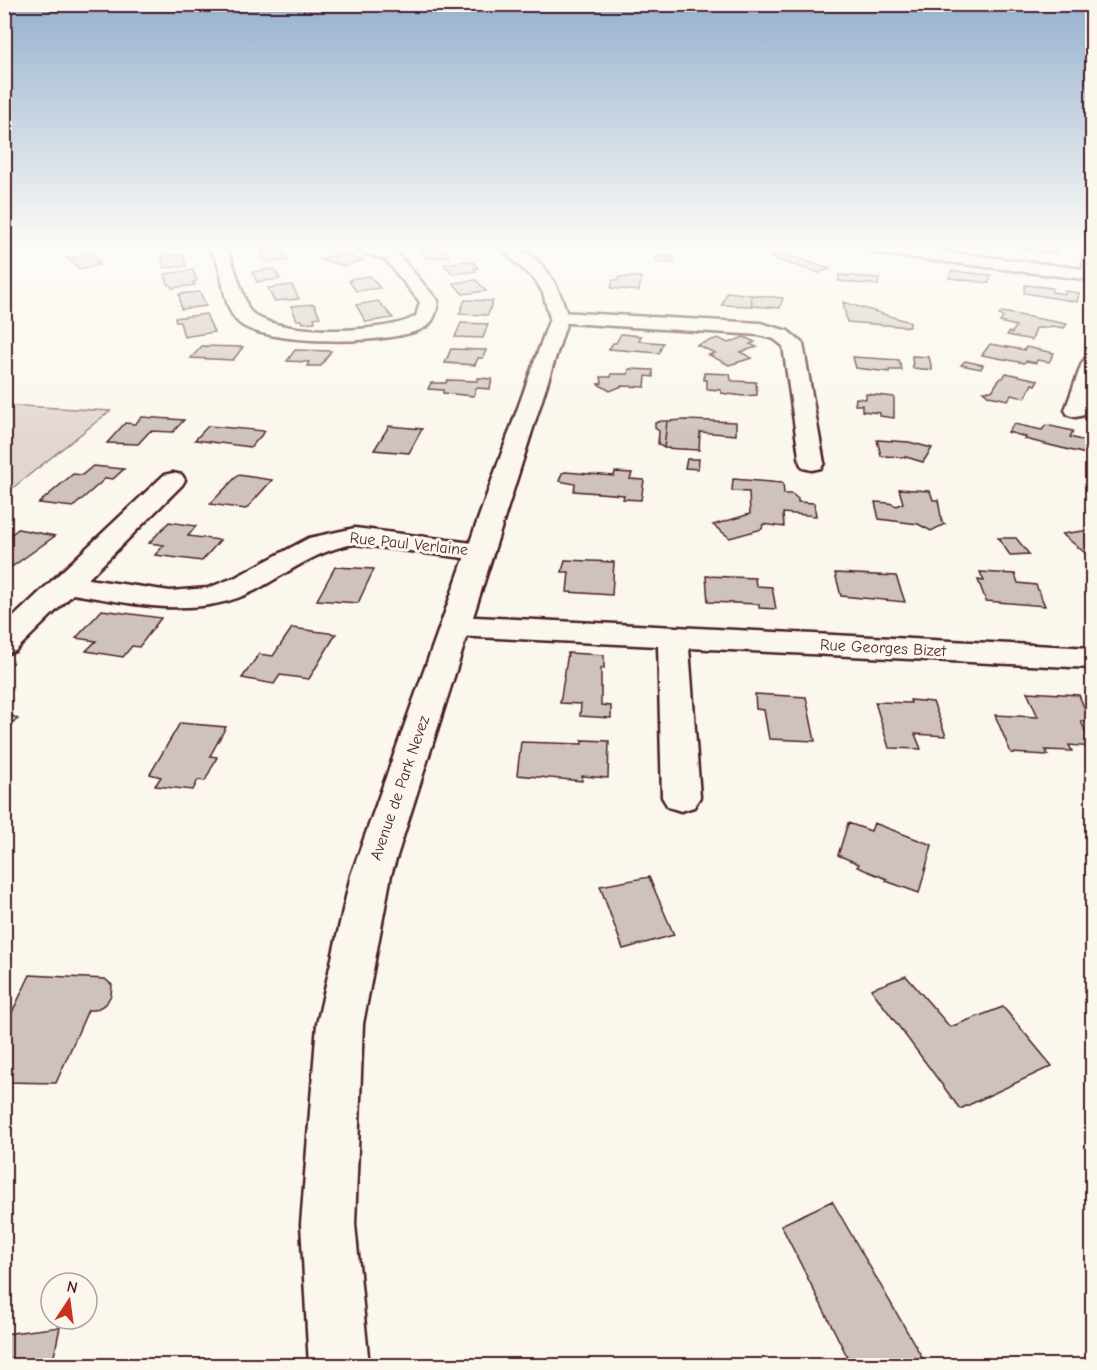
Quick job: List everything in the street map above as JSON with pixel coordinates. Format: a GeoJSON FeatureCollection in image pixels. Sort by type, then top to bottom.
{"type":"FeatureCollection","features":[{"type":"Feature","properties":{"kind":"street"},"geometry":{"type":"LineString","coordinates":[[241,312],[256,325],[282,332],[361,335],[397,332],[420,322],[427,312]]}},
{"type":"Feature","properties":{"kind":"street"},"geometry":{"type":"LineString","coordinates":[[558,312],[559,318],[760,329],[781,335],[793,344],[812,463]]}},
{"type":"Feature","properties":{"kind":"street","name":"Avenue de Park Nevez"},"geometry":{"type":"LineString","coordinates":[[339,1365],[328,1224],[340,1024],[371,874],[559,318]]}},
{"type":"Feature","properties":{"kind":"street"},"geometry":{"type":"LineString","coordinates":[[1076,410],[1092,363]]}},
{"type":"Feature","properties":{"kind":"street"},"geometry":{"type":"LineString","coordinates":[[4,644],[173,480]]}},
{"type":"Feature","properties":{"kind":"street","name":"Rue Paul Verlaine"},"geometry":{"type":"LineString","coordinates":[[66,584],[173,599],[204,597],[230,591],[310,545],[355,536],[480,552]]}},
{"type":"Feature","properties":{"kind":"street","name":"Rue Georges Bizet"},"geometry":{"type":"LineString","coordinates":[[455,626],[1092,658]]}},
{"type":"Feature","properties":{"kind":"street"},"geometry":{"type":"LineString","coordinates":[[673,637],[681,797]]}},
{"type":"Feature","properties":{"kind":"shaded area"},"geometry":{"type":"Polygon","coordinates":[[[5,405],[110,411],[5,494],[5,405]]]}},
{"type":"Feature","properties":{"kind":"building"},"geometry":{"type":"Polygon","coordinates":[[[294,312],[318,312],[320,317],[314,318],[315,322],[303,323],[302,320],[297,320],[294,312]]]}},
{"type":"Feature","properties":{"kind":"building"},"geometry":{"type":"Polygon","coordinates":[[[360,312],[388,312],[393,318],[366,322],[360,312]]]}},
{"type":"Feature","properties":{"kind":"building"},"geometry":{"type":"Polygon","coordinates":[[[460,312],[489,312],[488,315],[459,314],[460,312]]]}},
{"type":"Feature","properties":{"kind":"building"},"geometry":{"type":"Polygon","coordinates":[[[845,312],[876,312],[910,322],[910,327],[847,322],[845,312]]]}},
{"type":"Feature","properties":{"kind":"building"},"geometry":{"type":"Polygon","coordinates":[[[1002,312],[1067,324],[1064,328],[1051,326],[1036,328],[1032,340],[1007,335],[1009,332],[1012,333],[1016,326],[1000,322],[1003,318],[999,315],[1002,312]]]}},
{"type":"Feature","properties":{"kind":"building"},"geometry":{"type":"Polygon","coordinates":[[[206,314],[214,332],[184,337],[180,322],[176,322],[175,318],[206,314]]]}},
{"type":"Feature","properties":{"kind":"building"},"geometry":{"type":"Polygon","coordinates":[[[461,323],[488,324],[483,338],[455,337],[461,323]]]}},
{"type":"Feature","properties":{"kind":"building"},"geometry":{"type":"Polygon","coordinates":[[[621,334],[641,336],[639,341],[663,343],[659,353],[609,349],[621,334]]]}},
{"type":"Feature","properties":{"kind":"building"},"geometry":{"type":"Polygon","coordinates":[[[744,337],[755,342],[750,344],[757,347],[740,352],[752,358],[729,365],[709,355],[715,353],[697,345],[718,338],[728,343],[744,337]]]}},
{"type":"Feature","properties":{"kind":"building"},"geometry":{"type":"Polygon","coordinates":[[[990,344],[1024,350],[1026,347],[1054,353],[1049,362],[1037,360],[1036,363],[1026,361],[1024,363],[982,355],[990,344]]]}},
{"type":"Feature","properties":{"kind":"building"},"geometry":{"type":"Polygon","coordinates":[[[202,346],[243,347],[233,360],[191,358],[202,346]]]}},
{"type":"Feature","properties":{"kind":"building"},"geometry":{"type":"Polygon","coordinates":[[[451,349],[486,350],[483,358],[478,358],[475,365],[445,363],[451,349]]]}},
{"type":"Feature","properties":{"kind":"building"},"geometry":{"type":"Polygon","coordinates":[[[295,350],[331,351],[321,366],[307,366],[309,362],[287,361],[295,350]]]}},
{"type":"Feature","properties":{"kind":"building"},"geometry":{"type":"Polygon","coordinates":[[[912,356],[929,357],[932,370],[913,368],[912,356]]]}},
{"type":"Feature","properties":{"kind":"building"},"geometry":{"type":"Polygon","coordinates":[[[853,357],[899,360],[902,370],[889,370],[889,372],[856,368],[853,357]]]}},
{"type":"Feature","properties":{"kind":"building"},"geometry":{"type":"Polygon","coordinates":[[[965,361],[983,365],[981,369],[961,365],[965,361]]]}},
{"type":"Feature","properties":{"kind":"building"},"geometry":{"type":"Polygon","coordinates":[[[629,369],[653,370],[653,377],[646,376],[645,387],[622,386],[610,391],[598,384],[602,383],[601,377],[611,377],[611,374],[628,374],[629,369]]]}},
{"type":"Feature","properties":{"kind":"building"},"geometry":{"type":"Polygon","coordinates":[[[704,373],[730,374],[731,380],[734,381],[756,382],[757,395],[743,396],[707,389],[704,373]]]}},
{"type":"Feature","properties":{"kind":"building"},"geometry":{"type":"Polygon","coordinates":[[[1006,373],[1038,380],[1035,385],[1032,384],[1025,398],[1011,395],[1008,400],[989,396],[983,391],[992,391],[1006,373]]]}},
{"type":"Feature","properties":{"kind":"building"},"geometry":{"type":"Polygon","coordinates":[[[478,378],[492,379],[490,389],[476,388],[474,396],[428,389],[431,383],[446,383],[447,380],[477,381],[478,378]]]}},
{"type":"Feature","properties":{"kind":"building"},"geometry":{"type":"Polygon","coordinates":[[[866,394],[894,397],[894,418],[880,416],[880,413],[862,411],[862,405],[855,405],[856,398],[866,399],[866,394]]]}},
{"type":"Feature","properties":{"kind":"building"},"geometry":{"type":"Polygon","coordinates":[[[142,417],[184,420],[173,432],[150,431],[138,444],[107,443],[125,423],[135,424],[142,417]]]}},
{"type":"Feature","properties":{"kind":"building"},"geometry":{"type":"Polygon","coordinates":[[[667,421],[736,422],[736,435],[700,432],[699,450],[664,448],[667,421]]]}},
{"type":"Feature","properties":{"kind":"building"},"geometry":{"type":"Polygon","coordinates":[[[667,421],[664,448],[658,444],[659,431],[655,428],[655,423],[667,421]]]}},
{"type":"Feature","properties":{"kind":"building"},"geometry":{"type":"Polygon","coordinates":[[[1014,424],[1042,430],[1046,425],[1073,431],[1070,437],[1092,443],[1090,455],[1025,439],[1026,437],[1008,432],[1014,424]]]}},
{"type":"Feature","properties":{"kind":"building"},"geometry":{"type":"Polygon","coordinates":[[[208,426],[265,431],[251,447],[195,440],[208,426]]]}},
{"type":"Feature","properties":{"kind":"building"},"geometry":{"type":"Polygon","coordinates":[[[389,426],[422,429],[409,453],[374,450],[389,426]]]}},
{"type":"Feature","properties":{"kind":"building"},"geometry":{"type":"Polygon","coordinates":[[[877,440],[909,442],[932,448],[923,462],[906,457],[881,456],[877,440]]]}},
{"type":"Feature","properties":{"kind":"building"},"geometry":{"type":"Polygon","coordinates":[[[687,459],[699,459],[698,469],[685,468],[687,459]]]}},
{"type":"Feature","properties":{"kind":"building"},"geometry":{"type":"Polygon","coordinates":[[[93,466],[124,469],[113,479],[106,478],[73,507],[39,503],[73,474],[82,475],[93,466]]]}},
{"type":"Feature","properties":{"kind":"building"},"geometry":{"type":"Polygon","coordinates":[[[615,472],[632,473],[630,479],[644,480],[641,500],[623,499],[624,495],[574,491],[575,484],[559,481],[562,473],[614,476],[615,472]]]}},
{"type":"Feature","properties":{"kind":"building"},"geometry":{"type":"Polygon","coordinates":[[[238,475],[272,480],[246,509],[210,504],[238,475]]]}},
{"type":"Feature","properties":{"kind":"building"},"geometry":{"type":"Polygon","coordinates":[[[733,479],[783,483],[784,494],[792,494],[798,502],[814,503],[816,516],[783,513],[784,527],[763,524],[762,529],[730,538],[713,525],[750,514],[749,492],[732,491],[733,479]]]}},
{"type":"Feature","properties":{"kind":"building"},"geometry":{"type":"Polygon","coordinates":[[[899,489],[930,491],[933,500],[938,500],[942,522],[945,524],[931,531],[918,524],[879,519],[875,502],[897,506],[903,503],[899,489]]]}},
{"type":"Feature","properties":{"kind":"building"},"geometry":{"type":"Polygon","coordinates":[[[169,522],[196,526],[188,536],[220,540],[202,561],[155,555],[164,545],[149,543],[169,522]]]}},
{"type":"Feature","properties":{"kind":"building"},"geometry":{"type":"Polygon","coordinates":[[[18,529],[55,536],[13,566],[4,565],[4,540],[18,529]]]}},
{"type":"Feature","properties":{"kind":"building"},"geometry":{"type":"Polygon","coordinates":[[[1092,531],[1092,556],[1062,534],[1092,531]]]}},
{"type":"Feature","properties":{"kind":"building"},"geometry":{"type":"Polygon","coordinates":[[[998,538],[1016,538],[1029,554],[1010,555],[998,538]]]}},
{"type":"Feature","properties":{"kind":"building"},"geometry":{"type":"Polygon","coordinates":[[[565,560],[614,562],[612,595],[567,592],[569,572],[562,572],[565,560]]]}},
{"type":"Feature","properties":{"kind":"building"},"geometry":{"type":"Polygon","coordinates":[[[335,567],[374,569],[358,603],[317,600],[335,567]]]}},
{"type":"Feature","properties":{"kind":"building"},"geometry":{"type":"Polygon","coordinates":[[[980,572],[1015,574],[1018,583],[1036,585],[1045,606],[986,601],[978,580],[984,581],[980,572]]]}},
{"type":"Feature","properties":{"kind":"building"},"geometry":{"type":"Polygon","coordinates":[[[835,573],[896,576],[905,602],[841,596],[835,573]]]}},
{"type":"Feature","properties":{"kind":"building"},"geometry":{"type":"Polygon","coordinates":[[[706,576],[755,578],[756,586],[772,587],[776,609],[759,608],[759,604],[708,602],[706,576]]]}},
{"type":"Feature","properties":{"kind":"building"},"geometry":{"type":"Polygon","coordinates":[[[102,610],[161,618],[139,647],[132,646],[123,657],[86,651],[96,641],[76,638],[102,610]]]}},
{"type":"Feature","properties":{"kind":"building"},"geometry":{"type":"Polygon","coordinates":[[[292,628],[336,634],[309,679],[280,675],[274,684],[242,678],[259,654],[273,656],[292,628]]]}},
{"type":"Feature","properties":{"kind":"building"},"geometry":{"type":"Polygon","coordinates":[[[568,653],[604,655],[604,668],[601,668],[601,705],[611,706],[611,718],[580,716],[581,704],[560,703],[568,653]]]}},
{"type":"Feature","properties":{"kind":"building"},"geometry":{"type":"Polygon","coordinates":[[[1027,692],[1079,695],[1090,722],[1081,721],[1092,747],[1069,745],[1072,751],[1045,750],[1048,755],[1011,753],[995,715],[1038,717],[1027,692]]]}},
{"type":"Feature","properties":{"kind":"building"},"geometry":{"type":"Polygon","coordinates":[[[755,694],[806,697],[815,741],[769,739],[764,710],[756,709],[755,694]]]}},
{"type":"Feature","properties":{"kind":"building"},"geometry":{"type":"Polygon","coordinates":[[[910,700],[933,702],[946,736],[915,734],[921,749],[889,748],[875,702],[911,703],[910,700]]]}},
{"type":"Feature","properties":{"kind":"building"},"geometry":{"type":"Polygon","coordinates":[[[4,711],[18,719],[4,728],[4,711]]]}},
{"type":"Feature","properties":{"kind":"building"},"geometry":{"type":"Polygon","coordinates":[[[180,723],[226,727],[210,756],[217,757],[205,781],[198,780],[193,790],[155,786],[161,777],[150,774],[180,723]]]}},
{"type":"Feature","properties":{"kind":"building"},"geometry":{"type":"Polygon","coordinates":[[[582,740],[609,741],[608,778],[582,776],[582,781],[517,775],[521,742],[582,744],[582,740]]]}},
{"type":"Feature","properties":{"kind":"building"},"geometry":{"type":"Polygon","coordinates":[[[848,823],[871,831],[874,823],[932,845],[919,893],[886,881],[887,879],[857,867],[859,864],[838,855],[848,823]]]}},
{"type":"Feature","properties":{"kind":"building"},"geometry":{"type":"Polygon","coordinates":[[[649,877],[674,935],[623,949],[600,886],[649,877]]]}},
{"type":"Feature","properties":{"kind":"building"},"geometry":{"type":"Polygon","coordinates":[[[30,975],[105,979],[112,985],[111,995],[106,1004],[95,1010],[88,1010],[56,1083],[4,1082],[4,1029],[30,975]]]}},
{"type":"Feature","properties":{"kind":"building"},"geometry":{"type":"Polygon","coordinates":[[[906,976],[950,1027],[1003,1007],[1052,1066],[960,1109],[871,989],[906,976]]]}},
{"type":"Feature","properties":{"kind":"building"},"geometry":{"type":"Polygon","coordinates":[[[832,1201],[927,1366],[852,1366],[781,1225],[832,1201]]]}},
{"type":"Feature","properties":{"kind":"building"},"geometry":{"type":"Polygon","coordinates":[[[39,1330],[59,1331],[52,1366],[4,1366],[4,1334],[39,1330]]]}}]}
